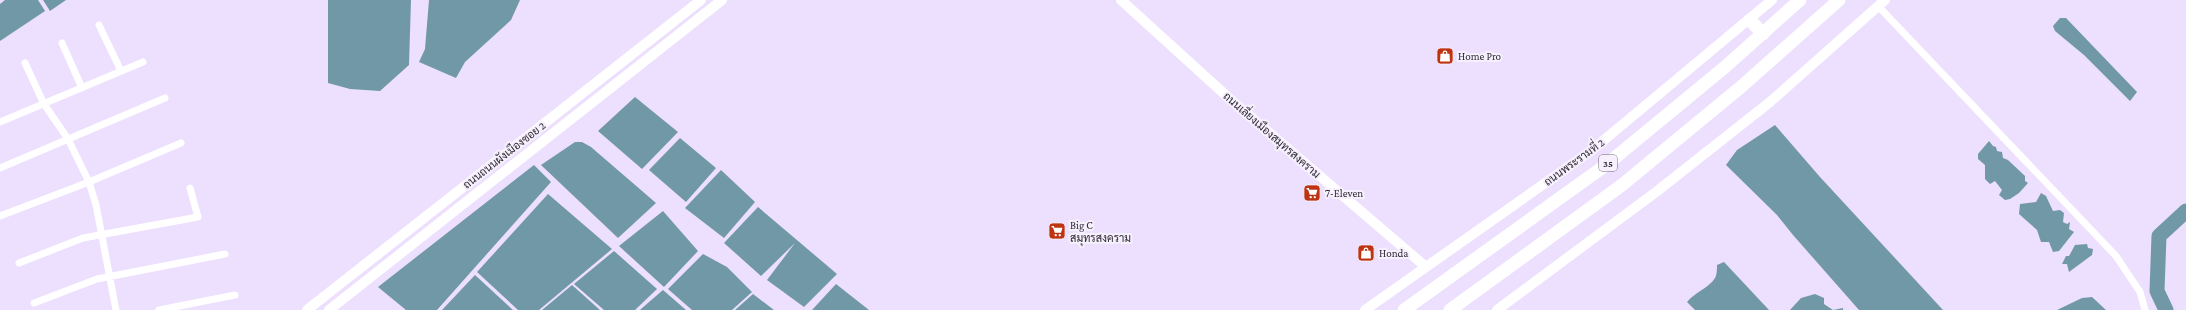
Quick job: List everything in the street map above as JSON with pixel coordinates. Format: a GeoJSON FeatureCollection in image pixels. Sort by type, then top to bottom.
{"type":"FeatureCollection","features":[{"type":"Feature","properties":{"kind":"highway","name":"ถนนพระรามที่ 2"},"geometry":{"type":"LineString","coordinates":[[1404,310],[1606,165],[1763,34],[1800,0]]}},
{"type":"Feature","properties":{"kind":"highway","name":"35"},"geometry":{"type":"LineString","coordinates":[[1450,310],[1622,185],[1742,86],[1838,0]]}},
{"type":"Feature","properties":{"kind":"highway"},"geometry":{"type":"LineString","coordinates":[[1750,20],[1763,34]]}},
{"type":"Feature","properties":{"kind":"main road","name":"ถนนถนนผังเมืองซอย 2"},"geometry":{"type":"LineString","coordinates":[[307,310],[701,0]]}},
{"type":"Feature","properties":{"kind":"main road","name":"ถนนถนนผังเมืองซอย 2"},"geometry":{"type":"LineString","coordinates":[[329,310],[722,0]]}},
{"type":"Feature","properties":{"kind":"main road","name":"ถนนเลี่ยงเมืองสมุทรสงคราม"},"geometry":{"type":"LineString","coordinates":[[1121,0],[1225,95],[1426,267]]}},
{"type":"Feature","properties":{"kind":"main road","name":"ถนนพระรามที่ 2"},"geometry":{"type":"LineString","coordinates":[[1365,310],[1592,150],[1750,20],[1772,0]]}},
{"type":"Feature","properties":{"kind":"main road"},"geometry":{"type":"LineString","coordinates":[[1496,310],[1656,192],[1770,102],[1882,3]]}},
{"type":"Feature","properties":{"kind":"street"},"geometry":{"type":"LineString","coordinates":[[1882,3],[2116,256],[2140,292],[2145,310]]}},
{"type":"Feature","properties":{"kind":"street"},"geometry":{"type":"LineString","coordinates":[[99,25],[121,71]]}},
{"type":"Feature","properties":{"kind":"street"},"geometry":{"type":"LineString","coordinates":[[62,42],[82,88]]}},
{"type":"Feature","properties":{"kind":"street"},"geometry":{"type":"LineString","coordinates":[[0,122],[143,62]]}},
{"type":"Feature","properties":{"kind":"street"},"geometry":{"type":"LineString","coordinates":[[25,63],[44,104],[68,139],[89,182],[96,204],[108,276],[116,310]]}},
{"type":"Feature","properties":{"kind":"street"},"geometry":{"type":"LineString","coordinates":[[0,168],[165,98]]}},
{"type":"Feature","properties":{"kind":"street"},"geometry":{"type":"LineString","coordinates":[[0,216],[89,182],[181,143]]}},
{"type":"Feature","properties":{"kind":"street"},"geometry":{"type":"LineString","coordinates":[[19,263],[83,238],[198,217],[190,188]]}},
{"type":"Feature","properties":{"kind":"street"},"geometry":{"type":"LineString","coordinates":[[34,303],[108,276],[225,254]]}},
{"type":"Feature","properties":{"kind":"street"},"geometry":{"type":"LineString","coordinates":[[159,310],[235,295]]}},
{"type":"Feature","properties":{"kind":"water"},"geometry":{"type":"Polygon","coordinates":[[[5,0],[38,0],[45,11],[0,41],[0,4],[5,0]]]}},
{"type":"Feature","properties":{"kind":"water"},"geometry":{"type":"Polygon","coordinates":[[[43,0],[66,0],[50,11],[43,0]]]}},
{"type":"Feature","properties":{"kind":"water"},"geometry":{"type":"Polygon","coordinates":[[[328,0],[411,0],[409,65],[380,91],[350,89],[328,83],[328,0]]]}},
{"type":"Feature","properties":{"kind":"water"},"geometry":{"type":"Polygon","coordinates":[[[429,0],[520,0],[511,20],[465,62],[456,78],[419,62],[425,49],[429,0]]]}},
{"type":"Feature","properties":{"kind":"water"},"geometry":{"type":"Polygon","coordinates":[[[2060,18],[2066,18],[2137,92],[2130,101],[2084,55],[2055,31],[2053,26],[2060,18]]]}},
{"type":"Feature","properties":{"kind":"water"},"geometry":{"type":"Polygon","coordinates":[[[635,97],[678,132],[642,169],[598,131],[635,97]]]}},
{"type":"Feature","properties":{"kind":"water"},"geometry":{"type":"Polygon","coordinates":[[[1775,125],[1820,177],[1943,310],[1859,310],[1777,215],[1726,165],[1737,150],[1775,125]]]}},
{"type":"Feature","properties":{"kind":"water"},"geometry":{"type":"Polygon","coordinates":[[[680,138],[716,168],[686,202],[649,170],[680,138]]]}},
{"type":"Feature","properties":{"kind":"water"},"geometry":{"type":"Polygon","coordinates":[[[1989,141],[1996,147],[1997,151],[2002,152],[2003,158],[2008,160],[2025,176],[2025,181],[2028,183],[2019,193],[2010,199],[2005,200],[1999,195],[2002,190],[1995,181],[1990,184],[1985,179],[1985,165],[1978,159],[1978,154],[1989,141]]]}},
{"type":"Feature","properties":{"kind":"water"},"geometry":{"type":"Polygon","coordinates":[[[575,142],[582,142],[591,147],[656,203],[618,238],[541,165],[575,142]]]}},
{"type":"Feature","properties":{"kind":"water"},"geometry":{"type":"Polygon","coordinates":[[[534,165],[551,182],[437,310],[406,310],[378,287],[534,165]]]}},
{"type":"Feature","properties":{"kind":"water"},"geometry":{"type":"Polygon","coordinates":[[[721,170],[755,202],[724,238],[685,208],[721,170]]]}},
{"type":"Feature","properties":{"kind":"water"},"geometry":{"type":"Polygon","coordinates":[[[2041,193],[2046,196],[2053,211],[2060,210],[2064,213],[2063,222],[2067,224],[2070,222],[2069,229],[2074,232],[2059,251],[2053,252],[2049,242],[2041,242],[2037,230],[2019,214],[2020,204],[2036,202],[2041,193]]]}},
{"type":"Feature","properties":{"kind":"water"},"geometry":{"type":"Polygon","coordinates":[[[548,194],[612,249],[539,310],[518,310],[477,272],[548,194]]]}},
{"type":"Feature","properties":{"kind":"water"},"geometry":{"type":"Polygon","coordinates":[[[758,207],[837,274],[804,307],[767,280],[795,243],[761,276],[724,243],[758,207]]]}},
{"type":"Feature","properties":{"kind":"water"},"geometry":{"type":"Polygon","coordinates":[[[663,211],[698,251],[664,287],[619,246],[663,211]]]}},
{"type":"Feature","properties":{"kind":"water"},"geometry":{"type":"Polygon","coordinates":[[[2087,244],[2088,248],[2093,249],[2092,255],[2069,272],[2067,264],[2062,264],[2066,256],[2069,256],[2075,245],[2087,244]]]}},
{"type":"Feature","properties":{"kind":"water"},"geometry":{"type":"Polygon","coordinates":[[[614,251],[657,289],[635,310],[604,310],[574,284],[614,251]]]}},
{"type":"Feature","properties":{"kind":"water"},"geometry":{"type":"Polygon","coordinates":[[[703,254],[727,267],[752,292],[732,310],[692,310],[668,289],[703,254]]]}},
{"type":"Feature","properties":{"kind":"water"},"geometry":{"type":"Polygon","coordinates":[[[1724,262],[1769,310],[1695,310],[1687,302],[1713,281],[1717,272],[1717,265],[1724,262]]]}},
{"type":"Feature","properties":{"kind":"water"},"geometry":{"type":"Polygon","coordinates":[[[475,275],[513,310],[442,310],[475,275]]]}},
{"type":"Feature","properties":{"kind":"water"},"geometry":{"type":"Polygon","coordinates":[[[836,284],[869,310],[812,310],[836,284]]]}},
{"type":"Feature","properties":{"kind":"water"},"geometry":{"type":"Polygon","coordinates":[[[572,285],[600,310],[542,310],[572,285]]]}},
{"type":"Feature","properties":{"kind":"water"},"geometry":{"type":"Polygon","coordinates":[[[663,290],[686,310],[640,310],[641,309],[663,290]]]}},
{"type":"Feature","properties":{"kind":"water"},"geometry":{"type":"Polygon","coordinates":[[[753,294],[774,310],[735,310],[753,294]]]}},
{"type":"Feature","properties":{"kind":"water"},"geometry":{"type":"Polygon","coordinates":[[[1815,294],[1824,298],[1824,304],[1833,310],[1790,310],[1801,298],[1815,294]]]}},
{"type":"Feature","properties":{"kind":"water"},"geometry":{"type":"Polygon","coordinates":[[[2092,297],[2106,310],[2057,310],[2082,298],[2092,297]]]}},
{"type":"Feature","properties":{"kind":"waterway"},"geometry":{"type":"LineString","coordinates":[[2166,310],[2157,291],[2159,236],[2186,211]]}},
{"type":"Feature","properties":{"kind":"place","name":"Home Pro"},"geometry":{"type":"Point","coordinates":[1445,56]}},
{"type":"Feature","properties":{"kind":"place","name":"7-Eleven"},"geometry":{"type":"Point","coordinates":[1312,193]}},
{"type":"Feature","properties":{"kind":"place","name":"Big C สมุทรสงคราม"},"geometry":{"type":"Point","coordinates":[1057,231]}},
{"type":"Feature","properties":{"kind":"place","name":"Honda"},"geometry":{"type":"Point","coordinates":[1366,253]}}]}
